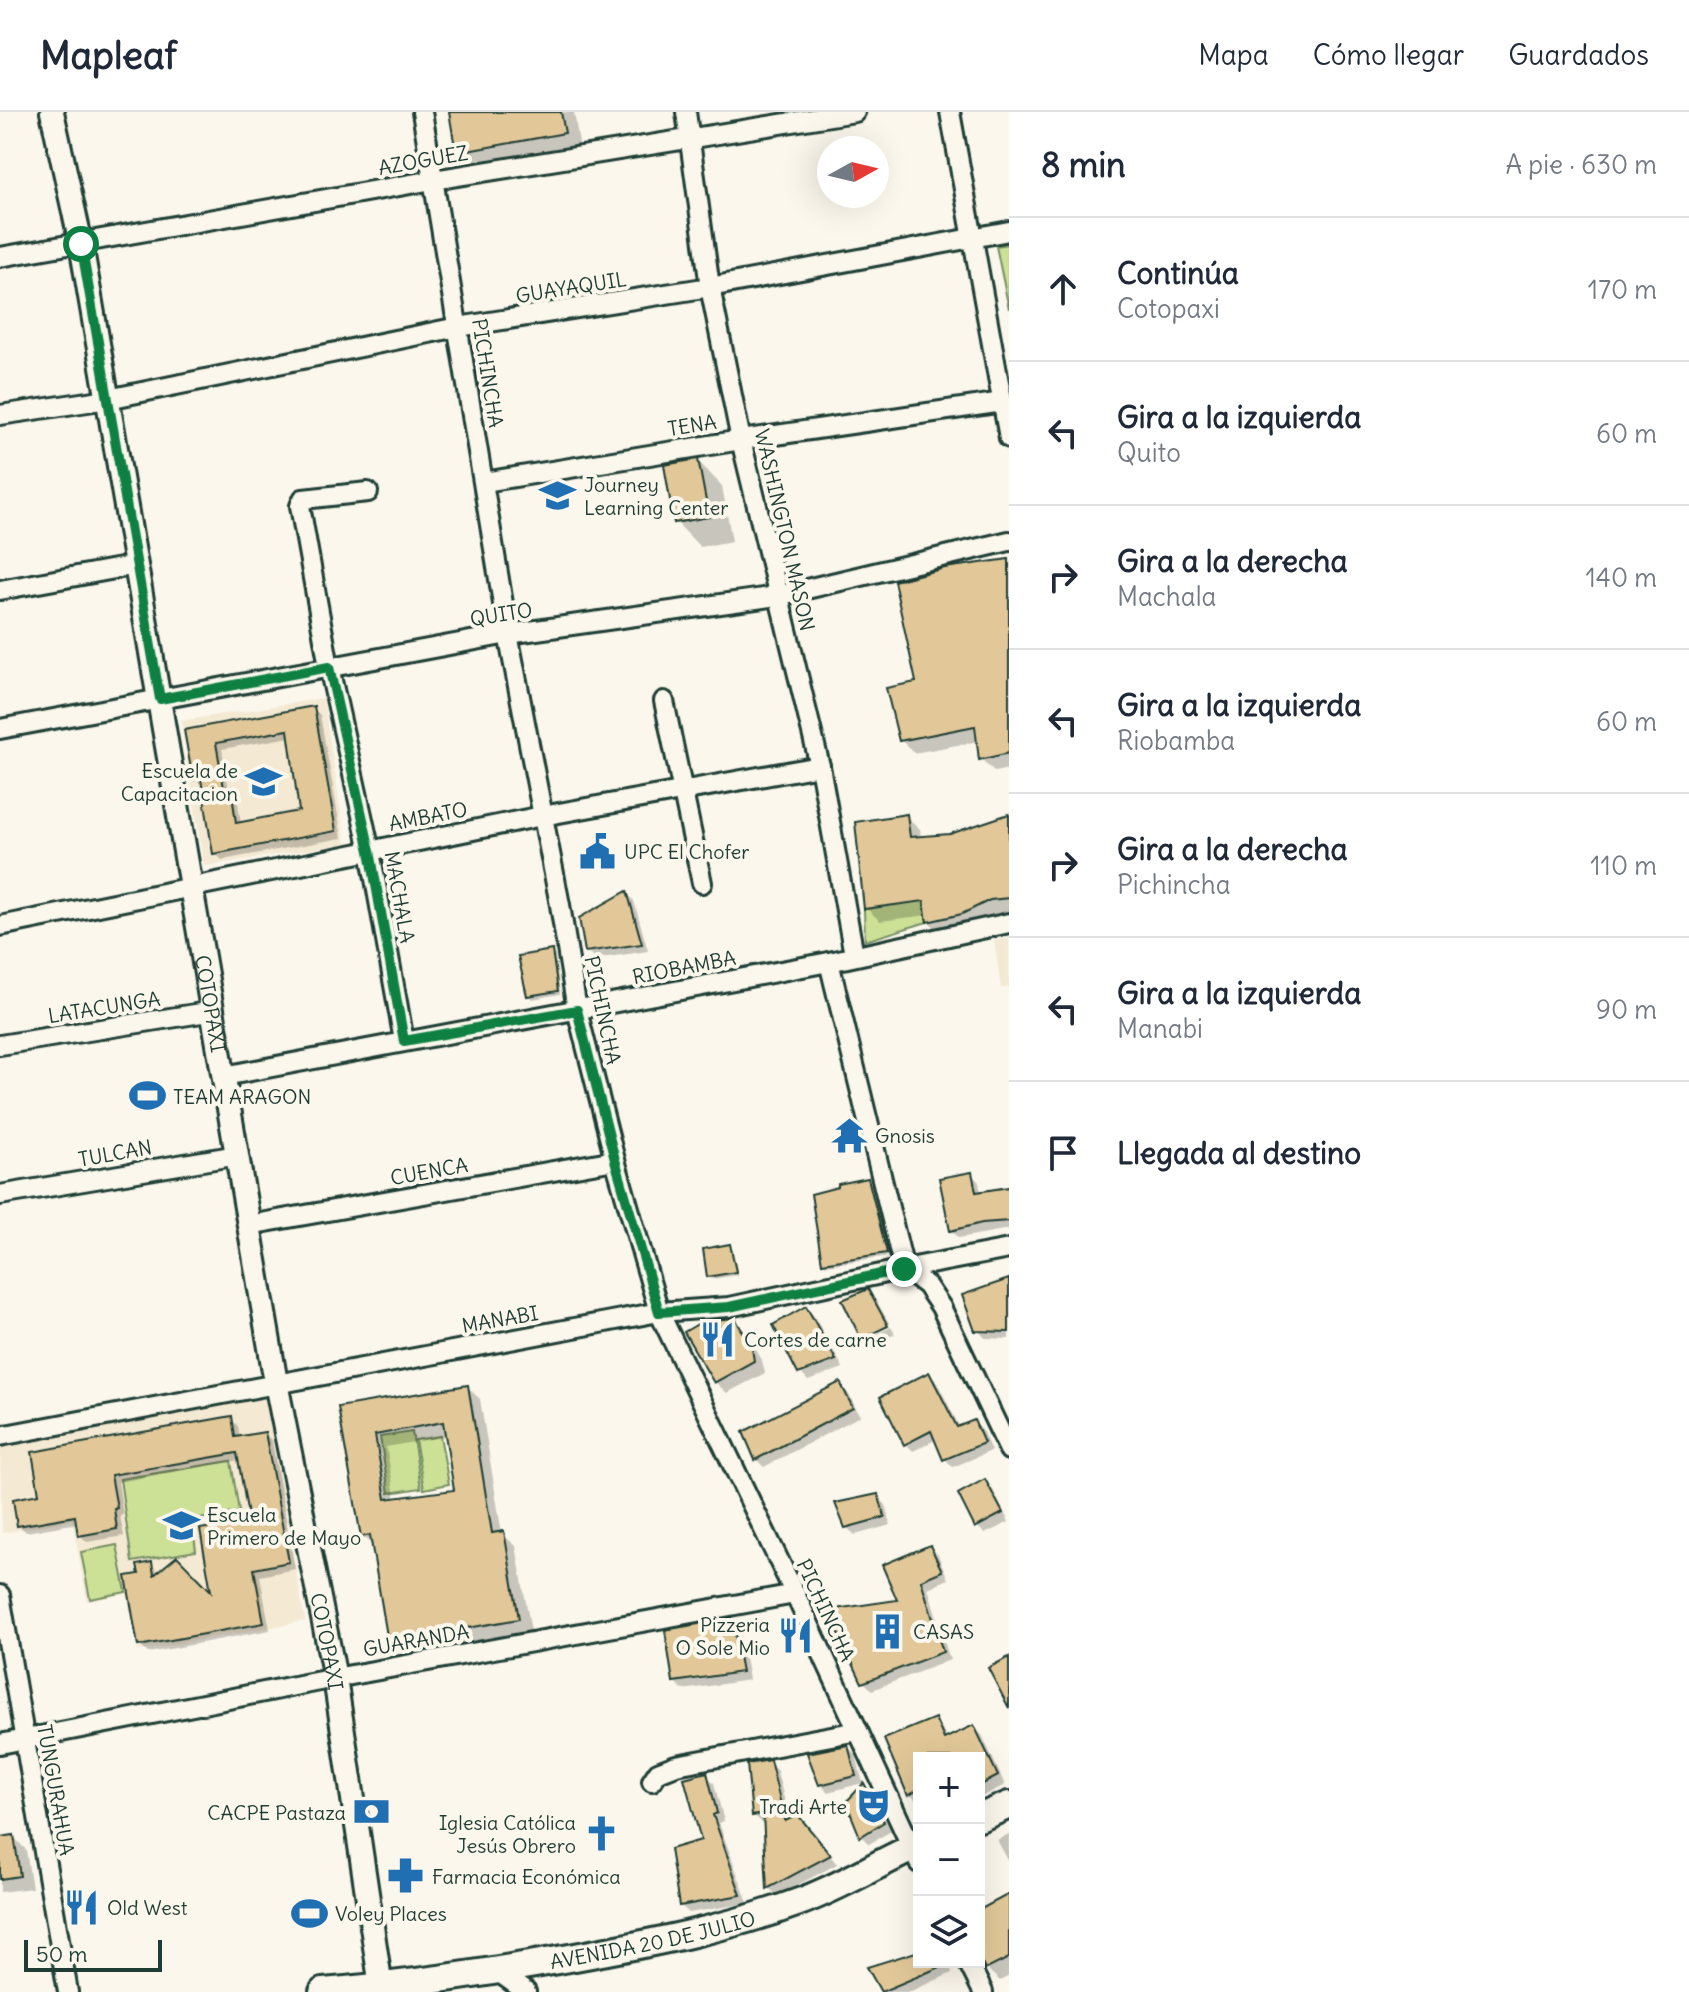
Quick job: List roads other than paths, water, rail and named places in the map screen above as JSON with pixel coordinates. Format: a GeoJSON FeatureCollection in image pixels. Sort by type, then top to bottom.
{"type":"FeatureCollection","features":[{"type":"Feature","properties":{"kind":"main road"},"geometry":{"type":"LineString","coordinates":[[985,1815],[1009,1805]]}},
{"type":"Feature","properties":{"kind":"main road","name":"AVENIDA 20 DE JULIO"},"geometry":{"type":"LineString","coordinates":[[323,1992],[382,1990],[665,1941],[743,1921],[913,1854]]}},
{"type":"Feature","properties":{"kind":"street","name":"COTOPAXI"},"geometry":{"type":"LineString","coordinates":[[52,112],[81,244],[276,1383],[335,1678],[382,1990]]}},
{"type":"Feature","properties":{"kind":"street","name":"PICHINCHA"},"geometry":{"type":"LineString","coordinates":[[422,112],[508,634],[577,1010],[615,1160],[659,1312],[913,1844]]}},
{"type":"Feature","properties":{"kind":"street","name":"WASHINGTON MASON"},"geometry":{"type":"LineString","coordinates":[[686,112],[710,287],[741,440],[820,766],[854,955]]}},
{"type":"Feature","properties":{"kind":"street","name":"AZOGUEZ"},"geometry":{"type":"LineString","coordinates":[[0,257],[433,180],[855,112]]}},
{"type":"Feature","properties":{"kind":"street"},"geometry":{"type":"LineString","coordinates":[[950,112],[1009,438]]}},
{"type":"Feature","properties":{"kind":"street","name":"GUAYAQUIL"},"geometry":{"type":"LineString","coordinates":[[0,415],[108,399],[458,327],[710,287],[1009,231]]}},
{"type":"Feature","properties":{"kind":"street","name":"TENA"},"geometry":{"type":"LineString","coordinates":[[484,482],[1003,402]]}},
{"type":"Feature","properties":{"kind":"street","name":"MACHALA"},"geometry":{"type":"LineString","coordinates":[[368,492],[303,499],[300,506],[329,667],[370,851],[404,1041]]}},
{"type":"Feature","properties":{"kind":"street","name":"QUITO"},"geometry":{"type":"LineString","coordinates":[[0,729],[508,634],[777,596],[1009,541]]}},
{"type":"Feature","properties":{"kind":"street"},"geometry":{"type":"LineString","coordinates":[[0,590],[137,565]]}},
{"type":"Feature","properties":{"kind":"street"},"geometry":{"type":"LineString","coordinates":[[664,701],[702,883]]}},
{"type":"Feature","properties":{"kind":"street","name":"AMBATO"},"geometry":{"type":"LineString","coordinates":[[0,926],[542,816],[820,766]]}},
{"type":"Feature","properties":{"kind":"street","name":"RIOBAMBA"},"geometry":{"type":"LineString","coordinates":[[224,1076],[829,962],[1009,923]]}},
{"type":"Feature","properties":{"kind":"street"},"geometry":{"type":"LineString","coordinates":[[829,962],[904,1269],[926,1285],[941,1307],[1009,1450]]}},
{"type":"Feature","properties":{"kind":"street","name":"LATACUNGA"},"geometry":{"type":"LineString","coordinates":[[0,1045],[214,1011]]}},
{"type":"Feature","properties":{"kind":"street","name":"TULCAN"},"geometry":{"type":"LineString","coordinates":[[0,1195],[238,1155]]}},
{"type":"Feature","properties":{"kind":"street","name":"CUENCA"},"geometry":{"type":"LineString","coordinates":[[249,1225],[615,1160]]}},
{"type":"Feature","properties":{"kind":"street","name":"MANABI"},"geometry":{"type":"LineString","coordinates":[[0,1436],[659,1312],[729,1307],[1009,1249]]}},
{"type":"Feature","properties":{"kind":"street","name":"GUARANDA"},"geometry":{"type":"LineString","coordinates":[[0,1744],[335,1678],[795,1594]]}},
{"type":"Feature","properties":{"kind":"street","name":"TUNGURAHUA"},"geometry":{"type":"LineString","coordinates":[[0,1595],[68,1992]]}},
{"type":"Feature","properties":{"kind":"street"},"geometry":{"type":"LineString","coordinates":[[652,1781],[658,1772],[676,1765],[858,1731]]}},
{"type":"Feature","properties":{"kind":"street"},"geometry":{"type":"LineString","coordinates":[[970,1968],[979,1990]]}},
{"type":"Feature","properties":{"kind":"street"},"geometry":{"type":"LineString","coordinates":[[497,1971],[526,1992]]}},
{"type":"Feature","properties":{"kind":"place","name":"Journey Learning Center"},"geometry":{"type":"Point","coordinates":[558,496]}},
{"type":"Feature","properties":{"kind":"place","name":"Escuela de Capacitacion"},"geometry":{"type":"Point","coordinates":[264,782]}},
{"type":"Feature","properties":{"kind":"place","name":"UPC El Chofer"},"geometry":{"type":"Point","coordinates":[598,851]}},
{"type":"Feature","properties":{"kind":"place","name":"TEAM ARAGON"},"geometry":{"type":"Point","coordinates":[147,1096]}},
{"type":"Feature","properties":{"kind":"place","name":"Gnosis"},"geometry":{"type":"Point","coordinates":[849,1135]}},
{"type":"Feature","properties":{"kind":"place","name":"Cortes de carne"},"geometry":{"type":"Point","coordinates":[718,1339]}},
{"type":"Feature","properties":{"kind":"place","name":"Escuela Primero de Mayo"},"geometry":{"type":"Point","coordinates":[181,1526]}},
{"type":"Feature","properties":{"kind":"place","name":"CASAS"},"geometry":{"type":"Point","coordinates":[887,1631]}},
{"type":"Feature","properties":{"kind":"place","name":"Pizzeria O Sole Mio"},"geometry":{"type":"Point","coordinates":[796,1636]}},
{"type":"Feature","properties":{"kind":"place","name":"Tradi Arte"},"geometry":{"type":"Point","coordinates":[873,1806]}},
{"type":"Feature","properties":{"kind":"place","name":"CACPE Pastaza"},"geometry":{"type":"Point","coordinates":[372,1812]}},
{"type":"Feature","properties":{"kind":"place","name":"Iglesia Católica Jesús Obrero"},"geometry":{"type":"Point","coordinates":[602,1833]}},
{"type":"Feature","properties":{"kind":"place","name":"Farmacia Económica"},"geometry":{"type":"Point","coordinates":[406,1876]}},
{"type":"Feature","properties":{"kind":"place","name":"Old West"},"geometry":{"type":"Point","coordinates":[81,1907]}},
{"type":"Feature","properties":{"kind":"place","name":"Voley Places"},"geometry":{"type":"Point","coordinates":[309,1913]}}]}
